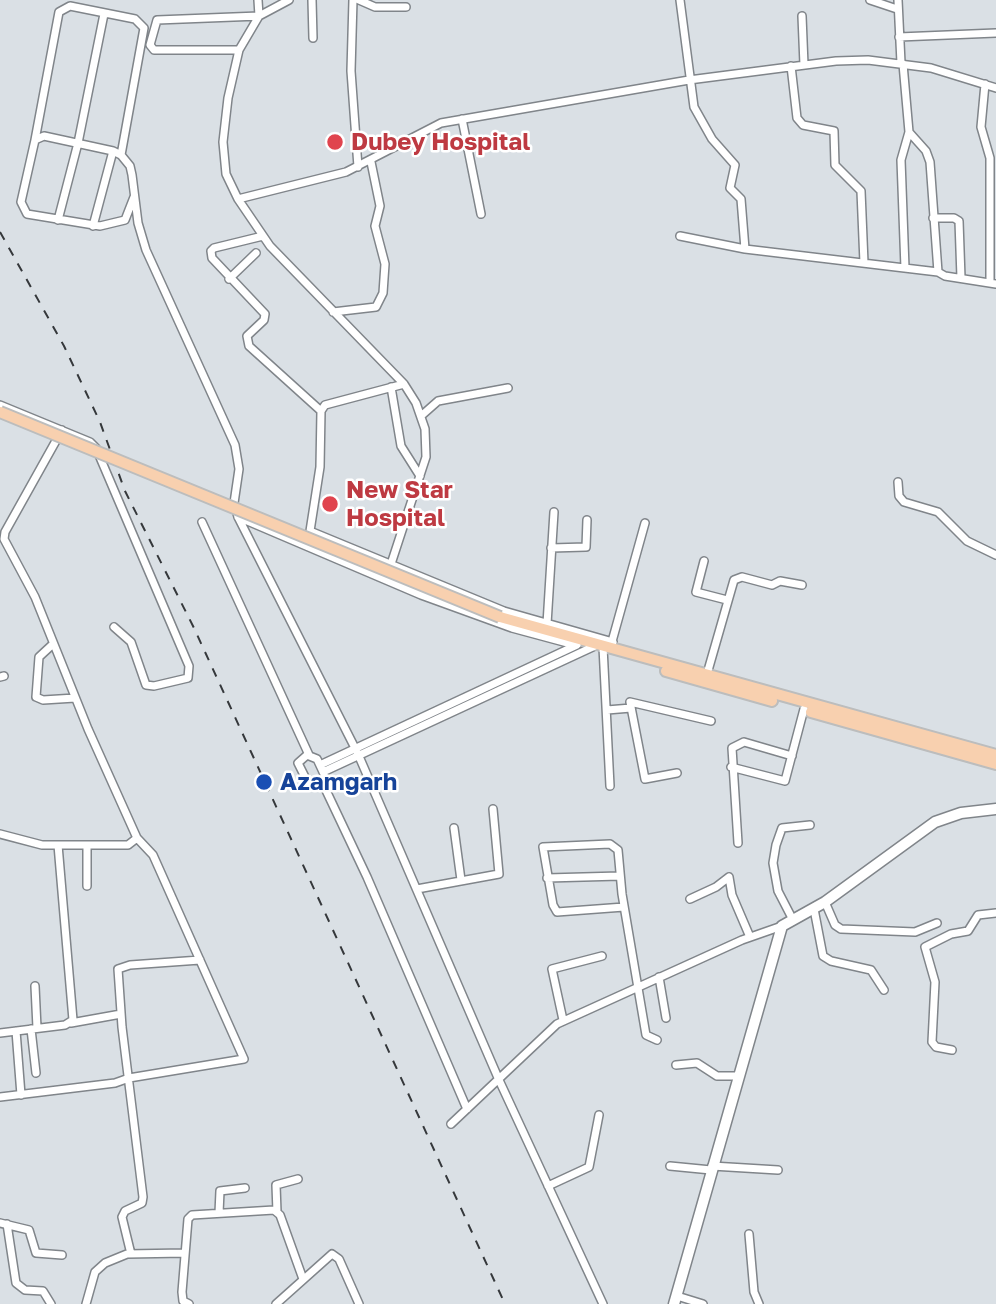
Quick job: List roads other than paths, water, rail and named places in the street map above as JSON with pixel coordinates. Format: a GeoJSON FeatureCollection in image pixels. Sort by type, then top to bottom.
{"type":"FeatureCollection","features":[{"type":"Feature","properties":{"kind":"main road"},"geometry":{"type":"LineString","coordinates":[[0,412],[500,617],[580,644],[606,646],[632,656],[707,674],[996,755]]}},
{"type":"Feature","properties":{"kind":"main road"},"geometry":{"type":"LineString","coordinates":[[632,656],[652,667],[996,764]]}},
{"type":"Feature","properties":{"kind":"main road"},"geometry":{"type":"LineString","coordinates":[[675,1300],[736,1076],[782,926],[825,902],[935,822],[961,813],[996,809]]}},
{"type":"Feature","properties":{"kind":"street"},"geometry":{"type":"LineString","coordinates":[[258,0],[259,16],[239,50],[228,98],[223,142],[226,174],[238,199],[263,236],[404,384],[421,416],[427,449],[391,564]]}},
{"type":"Feature","properties":{"kind":"street"},"geometry":{"type":"LineString","coordinates":[[239,50],[154,50],[150,45],[158,20],[259,16],[289,0]]}},
{"type":"Feature","properties":{"kind":"street"},"geometry":{"type":"LineString","coordinates":[[312,0],[313,38]]}},
{"type":"Feature","properties":{"kind":"street"},"geometry":{"type":"LineString","coordinates":[[353,0],[351,71],[358,167]]}},
{"type":"Feature","properties":{"kind":"street"},"geometry":{"type":"LineString","coordinates":[[359,0],[375,7],[406,7]]}},
{"type":"Feature","properties":{"kind":"street"},"geometry":{"type":"LineString","coordinates":[[680,0],[689,80],[698,117],[735,165],[730,188],[741,199],[745,249]]}},
{"type":"Feature","properties":{"kind":"street"},"geometry":{"type":"LineString","coordinates":[[870,0],[897,4],[909,132],[901,160],[905,268]]}},
{"type":"Feature","properties":{"kind":"street"},"geometry":{"type":"LineString","coordinates":[[121,155],[144,28],[135,19],[69,6],[59,12],[21,202],[23,209],[34,216],[93,226],[125,220],[134,197]]}},
{"type":"Feature","properties":{"kind":"street"},"geometry":{"type":"LineString","coordinates":[[58,220],[78,143],[104,14]]}},
{"type":"Feature","properties":{"kind":"street"},"geometry":{"type":"LineString","coordinates":[[802,16],[804,65]]}},
{"type":"Feature","properties":{"kind":"street"},"geometry":{"type":"LineString","coordinates":[[899,37],[996,33]]}},
{"type":"Feature","properties":{"kind":"street"},"geometry":{"type":"LineString","coordinates":[[238,199],[358,167],[431,126],[689,80],[852,60],[902,63],[996,88]]}},
{"type":"Feature","properties":{"kind":"street"},"geometry":{"type":"LineString","coordinates":[[791,66],[797,118],[803,125],[834,131],[835,165],[861,191],[864,263]]}},
{"type":"Feature","properties":{"kind":"street"},"geometry":{"type":"LineString","coordinates":[[680,236],[745,249],[938,272],[993,283],[993,155],[981,127],[985,84]]}},
{"type":"Feature","properties":{"kind":"street"},"geometry":{"type":"LineString","coordinates":[[462,119],[481,214]]}},
{"type":"Feature","properties":{"kind":"street"},"geometry":{"type":"LineString","coordinates":[[909,132],[928,156],[938,272]]}},
{"type":"Feature","properties":{"kind":"street"},"geometry":{"type":"LineString","coordinates":[[34,140],[44,136],[113,151],[121,155],[130,166],[146,250],[235,445],[239,469],[234,503],[238,517],[357,751],[499,1080],[603,1304]]}},
{"type":"Feature","properties":{"kind":"street"},"geometry":{"type":"LineString","coordinates":[[93,226],[113,151]]}},
{"type":"Feature","properties":{"kind":"street"},"geometry":{"type":"LineString","coordinates":[[333,312],[376,307],[383,293],[385,264],[375,226],[380,206],[371,162]]}},
{"type":"Feature","properties":{"kind":"street"},"geometry":{"type":"LineString","coordinates":[[933,218],[954,218],[959,221],[961,278]]}},
{"type":"Feature","properties":{"kind":"street"},"geometry":{"type":"LineString","coordinates":[[263,236],[211,251],[215,263],[265,314],[264,320],[247,336],[249,346],[321,411]]}},
{"type":"Feature","properties":{"kind":"street"},"geometry":{"type":"LineString","coordinates":[[229,279],[256,253]]}},
{"type":"Feature","properties":{"kind":"street"},"geometry":{"type":"LineString","coordinates":[[404,384],[332,401],[321,411],[320,467],[310,531],[504,611],[606,646]]}},
{"type":"Feature","properties":{"kind":"street"},"geometry":{"type":"LineString","coordinates":[[391,387],[401,446],[420,476]]}},
{"type":"Feature","properties":{"kind":"street"},"geometry":{"type":"LineString","coordinates":[[421,416],[438,401],[508,388]]}},
{"type":"Feature","properties":{"kind":"street"},"geometry":{"type":"LineString","coordinates":[[0,405],[62,430],[96,448],[189,666],[188,678],[155,686],[146,685],[131,642],[114,627]]}},
{"type":"Feature","properties":{"kind":"street"},"geometry":{"type":"LineString","coordinates":[[0,1097],[115,1083],[129,1077],[244,1059],[153,855],[137,838],[75,698],[35,597],[7,548],[2,533],[62,430]]}},
{"type":"Feature","properties":{"kind":"street"},"geometry":{"type":"LineString","coordinates":[[898,482],[899,496],[904,502],[939,512],[967,541],[996,555]]}},
{"type":"Feature","properties":{"kind":"street"},"geometry":{"type":"LineString","coordinates":[[547,624],[554,512]]}},
{"type":"Feature","properties":{"kind":"street"},"geometry":{"type":"LineString","coordinates":[[238,517],[421,595],[512,628],[580,644]]}},
{"type":"Feature","properties":{"kind":"street"},"geometry":{"type":"LineString","coordinates":[[551,548],[586,547],[587,520]]}},
{"type":"Feature","properties":{"kind":"street"},"geometry":{"type":"LineString","coordinates":[[201,522],[309,755],[322,768],[323,784],[367,877],[467,1110]]}},
{"type":"Feature","properties":{"kind":"street"},"geometry":{"type":"LineString","coordinates":[[610,786],[606,646],[645,523]]}},
{"type":"Feature","properties":{"kind":"street"},"geometry":{"type":"LineString","coordinates":[[704,561],[696,592],[727,600]]}},
{"type":"Feature","properties":{"kind":"street"},"geometry":{"type":"LineString","coordinates":[[707,674],[734,580],[739,577],[772,585],[780,581],[802,585]]}},
{"type":"Feature","properties":{"kind":"street"},"geometry":{"type":"LineString","coordinates":[[53,644],[39,657],[36,697],[43,700],[75,698]]}},
{"type":"Feature","properties":{"kind":"street"},"geometry":{"type":"LineString","coordinates":[[322,768],[580,644]]}},
{"type":"Feature","properties":{"kind":"street"},"geometry":{"type":"LineString","coordinates":[[357,751],[606,646]]}},
{"type":"Feature","properties":{"kind":"street"},"geometry":{"type":"LineString","coordinates":[[677,773],[645,779],[631,702],[711,721]]}},
{"type":"Feature","properties":{"kind":"street"},"geometry":{"type":"LineString","coordinates":[[607,710],[631,708]]}},
{"type":"Feature","properties":{"kind":"street"},"geometry":{"type":"LineString","coordinates":[[732,767],[785,781],[804,709]]}},
{"type":"Feature","properties":{"kind":"street"},"geometry":{"type":"LineString","coordinates":[[738,843],[732,748],[741,741],[792,756]]}},
{"type":"Feature","properties":{"kind":"street"},"geometry":{"type":"LineString","coordinates":[[309,755],[301,759],[301,769],[313,787],[323,784]]}},
{"type":"Feature","properties":{"kind":"street"},"geometry":{"type":"LineString","coordinates":[[417,889],[461,880],[476,880],[500,873],[493,809]]}},
{"type":"Feature","properties":{"kind":"street"},"geometry":{"type":"LineString","coordinates":[[793,920],[778,891],[773,863],[776,845],[781,828],[810,825]]}},
{"type":"Feature","properties":{"kind":"street"},"geometry":{"type":"LineString","coordinates":[[454,828],[461,880]]}},
{"type":"Feature","properties":{"kind":"street"},"geometry":{"type":"LineString","coordinates":[[0,834],[35,845],[128,845],[137,838]]}},
{"type":"Feature","properties":{"kind":"street"},"geometry":{"type":"LineString","coordinates":[[624,907],[557,912],[547,878],[543,848],[610,844],[618,850],[624,907],[646,1035],[657,1040]]}},
{"type":"Feature","properties":{"kind":"street"},"geometry":{"type":"LineString","coordinates":[[58,845],[71,1023]]}},
{"type":"Feature","properties":{"kind":"street"},"geometry":{"type":"LineString","coordinates":[[87,845],[87,886]]}},
{"type":"Feature","properties":{"kind":"street"},"geometry":{"type":"LineString","coordinates":[[547,878],[620,876]]}},
{"type":"Feature","properties":{"kind":"street"},"geometry":{"type":"LineString","coordinates":[[690,899],[716,887],[729,877],[732,895],[750,937]]}},
{"type":"Feature","properties":{"kind":"street"},"geometry":{"type":"LineString","coordinates":[[825,902],[835,925],[842,929],[915,932],[937,923]]}},
{"type":"Feature","properties":{"kind":"street"},"geometry":{"type":"LineString","coordinates":[[814,909],[823,956],[831,961],[871,970],[884,990]]}},
{"type":"Feature","properties":{"kind":"street"},"geometry":{"type":"LineString","coordinates":[[952,1050],[936,1047],[932,1042],[935,982],[925,947],[951,934],[968,932],[978,915],[996,913]]}},
{"type":"Feature","properties":{"kind":"street"},"geometry":{"type":"LineString","coordinates":[[451,1124],[538,1039],[564,1020],[750,937],[782,926]]}},
{"type":"Feature","properties":{"kind":"street"},"geometry":{"type":"LineString","coordinates":[[564,1020],[552,969],[602,956]]}},
{"type":"Feature","properties":{"kind":"street"},"geometry":{"type":"LineString","coordinates":[[131,1254],[122,1217],[125,1211],[142,1203],[143,1196],[118,974],[122,966],[200,960]]}},
{"type":"Feature","properties":{"kind":"street"},"geometry":{"type":"LineString","coordinates":[[659,977],[666,1018]]}},
{"type":"Feature","properties":{"kind":"street"},"geometry":{"type":"LineString","coordinates":[[35,986],[36,1073]]}},
{"type":"Feature","properties":{"kind":"street"},"geometry":{"type":"LineString","coordinates":[[0,1033],[121,1014]]}},
{"type":"Feature","properties":{"kind":"street"},"geometry":{"type":"LineString","coordinates":[[16,1031],[21,1096]]}},
{"type":"Feature","properties":{"kind":"street"},"geometry":{"type":"LineString","coordinates":[[676,1065],[697,1063],[717,1076],[736,1076]]}},
{"type":"Feature","properties":{"kind":"street"},"geometry":{"type":"LineString","coordinates":[[548,1186],[589,1167],[599,1115]]}},
{"type":"Feature","properties":{"kind":"street"},"geometry":{"type":"LineString","coordinates":[[670,1166],[778,1170]]}},
{"type":"Feature","properties":{"kind":"street"},"geometry":{"type":"LineString","coordinates":[[298,1179],[276,1185],[277,1212],[303,1279]]}},
{"type":"Feature","properties":{"kind":"street"},"geometry":{"type":"LineString","coordinates":[[219,1213],[220,1191],[246,1188]]}},
{"type":"Feature","properties":{"kind":"street"},"geometry":{"type":"LineString","coordinates":[[187,1304],[181,1297],[189,1216],[270,1209],[277,1212]]}},
{"type":"Feature","properties":{"kind":"street"},"geometry":{"type":"LineString","coordinates":[[51,1304],[43,1291],[24,1290],[16,1283],[4,1224],[29,1230],[36,1253],[62,1255]]}},
{"type":"Feature","properties":{"kind":"street"},"geometry":{"type":"LineString","coordinates":[[750,1234],[754,1292],[759,1304]]}},
{"type":"Feature","properties":{"kind":"street"},"geometry":{"type":"LineString","coordinates":[[86,1304],[93,1278],[101,1265],[131,1254],[185,1253]]}},
{"type":"Feature","properties":{"kind":"street"},"geometry":{"type":"LineString","coordinates":[[276,1304],[330,1254],[335,1254],[359,1304]]}},
{"type":"Feature","properties":{"kind":"street"},"geometry":{"type":"LineString","coordinates":[[675,1300],[703,1304]]}},
{"type":"Feature","properties":{"kind":"railway"},"geometry":{"type":"LineString","coordinates":[[0,232],[64,346],[100,422],[125,491],[194,628],[505,1304]]}},
{"type":"Feature","properties":{"kind":"place","name":"Dubey Hospital"},"geometry":{"type":"Point","coordinates":[335,142]}},
{"type":"Feature","properties":{"kind":"place","name":"New Star Hospital"},"geometry":{"type":"Point","coordinates":[330,504]}},
{"type":"Feature","properties":{"kind":"place","name":"Azamgarh"},"geometry":{"type":"Point","coordinates":[264,782]}}]}
